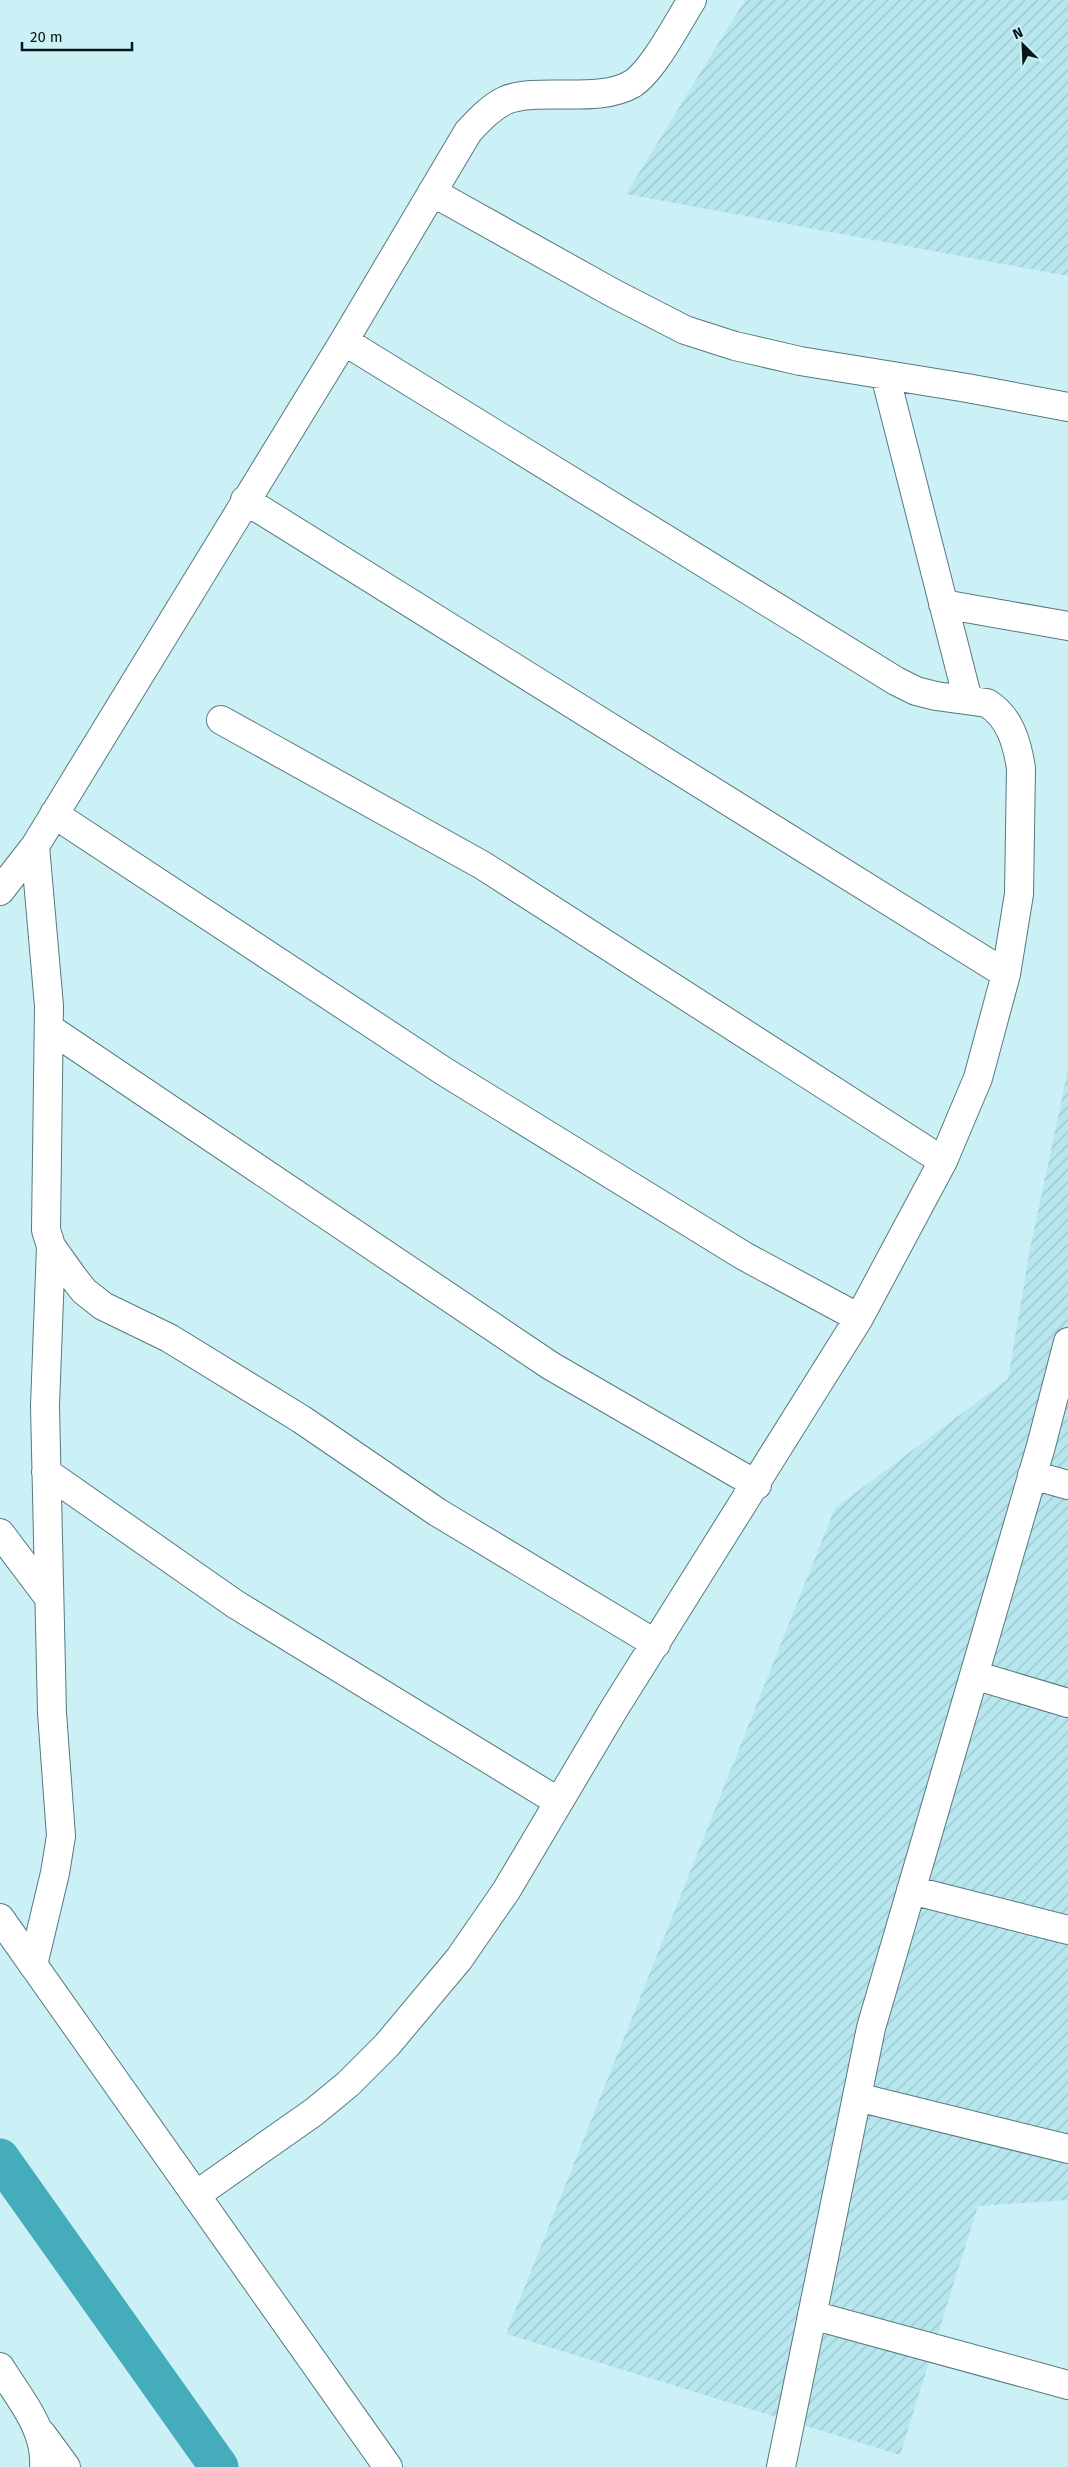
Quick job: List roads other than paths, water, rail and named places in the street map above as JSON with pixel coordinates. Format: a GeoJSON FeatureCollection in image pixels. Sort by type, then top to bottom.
{"type":"FeatureCollection","features":[{"type":"Feature","properties":{"kind":"street"},"geometry":{"type":"LineString","coordinates":[[0,891],[35,846],[344,341],[468,132],[487,112],[507,100],[614,91],[632,84],[646,72],[692,0]]}},
{"type":"Feature","properties":{"kind":"street"},"geometry":{"type":"LineString","coordinates":[[432,192],[613,293],[685,330],[735,346],[800,361],[1068,407]]}},
{"type":"Feature","properties":{"kind":"street"},"geometry":{"type":"LineString","coordinates":[[196,2195],[314,2112],[348,2084],[387,2045],[460,1959],[506,1891],[656,1644],[859,1318],[943,1161],[978,1078],[1006,974],[1019,894],[1021,768],[1010,726],[996,708],[987,703],[916,691],[896,681],[344,341]]}},
{"type":"Feature","properties":{"kind":"street"},"geometry":{"type":"LineString","coordinates":[[885,375],[968,700]]}},
{"type":"Feature","properties":{"kind":"street"},"geometry":{"type":"LineString","coordinates":[[245,500],[1006,974]]}},
{"type":"Feature","properties":{"kind":"street"},"geometry":{"type":"LineString","coordinates":[[943,604],[1068,626]]}},
{"type":"Feature","properties":{"kind":"street"},"geometry":{"type":"LineString","coordinates":[[221,720],[482,865],[943,1161]]}},
{"type":"Feature","properties":{"kind":"street"},"geometry":{"type":"LineString","coordinates":[[54,814],[445,1072],[744,1256],[859,1318]]}},
{"type":"Feature","properties":{"kind":"street"},"geometry":{"type":"LineString","coordinates":[[35,846],[44,932],[49,1028],[46,1230],[51,1246],[84,1291],[103,1306],[169,1338],[301,1419],[437,1512],[656,1644]]}},
{"type":"Feature","properties":{"kind":"street"},"geometry":{"type":"LineString","coordinates":[[49,1028],[551,1366],[757,1484]]}},
{"type":"Feature","properties":{"kind":"street"},"geometry":{"type":"LineString","coordinates":[[33,1965],[56,1873],[61,1836],[52,1712],[46,1472],[45,1406],[51,1246]]}},
{"type":"Feature","properties":{"kind":"street"},"geometry":{"type":"LineString","coordinates":[[781,2467],[871,2028],[1032,1475],[1068,1342]]}},
{"type":"Feature","properties":{"kind":"street"},"geometry":{"type":"LineString","coordinates":[[46,1472],[235,1604],[559,1802]]}},
{"type":"Feature","properties":{"kind":"street"},"geometry":{"type":"LineString","coordinates":[[1032,1475],[1068,1485]]}},
{"type":"Feature","properties":{"kind":"street"},"geometry":{"type":"LineString","coordinates":[[0,1533],[49,1598]]}},
{"type":"Feature","properties":{"kind":"street"},"geometry":{"type":"LineString","coordinates":[[974,1675],[1068,1703]]}},
{"type":"Feature","properties":{"kind":"street"},"geometry":{"type":"LineString","coordinates":[[911,1890],[1068,1930]]}},
{"type":"Feature","properties":{"kind":"street"},"geometry":{"type":"LineString","coordinates":[[0,1918],[388,2467]]}},
{"type":"Feature","properties":{"kind":"street"},"geometry":{"type":"LineString","coordinates":[[857,2097],[1068,2149]]}},
{"type":"Feature","properties":{"kind":"street"},"geometry":{"type":"LineString","coordinates":[[812,2315],[1068,2385]]}},
{"type":"Feature","properties":{"kind":"street"},"geometry":{"type":"LineString","coordinates":[[0,2367],[37,2427],[66,2467]]}},
{"type":"Feature","properties":{"kind":"street"},"geometry":{"type":"LineString","coordinates":[[37,2427],[45,2453],[44,2467]]}},
{"type":"Feature","properties":{"kind":"waterway"},"geometry":{"type":"LineString","coordinates":[[0,2158],[219,2467]]}}]}
